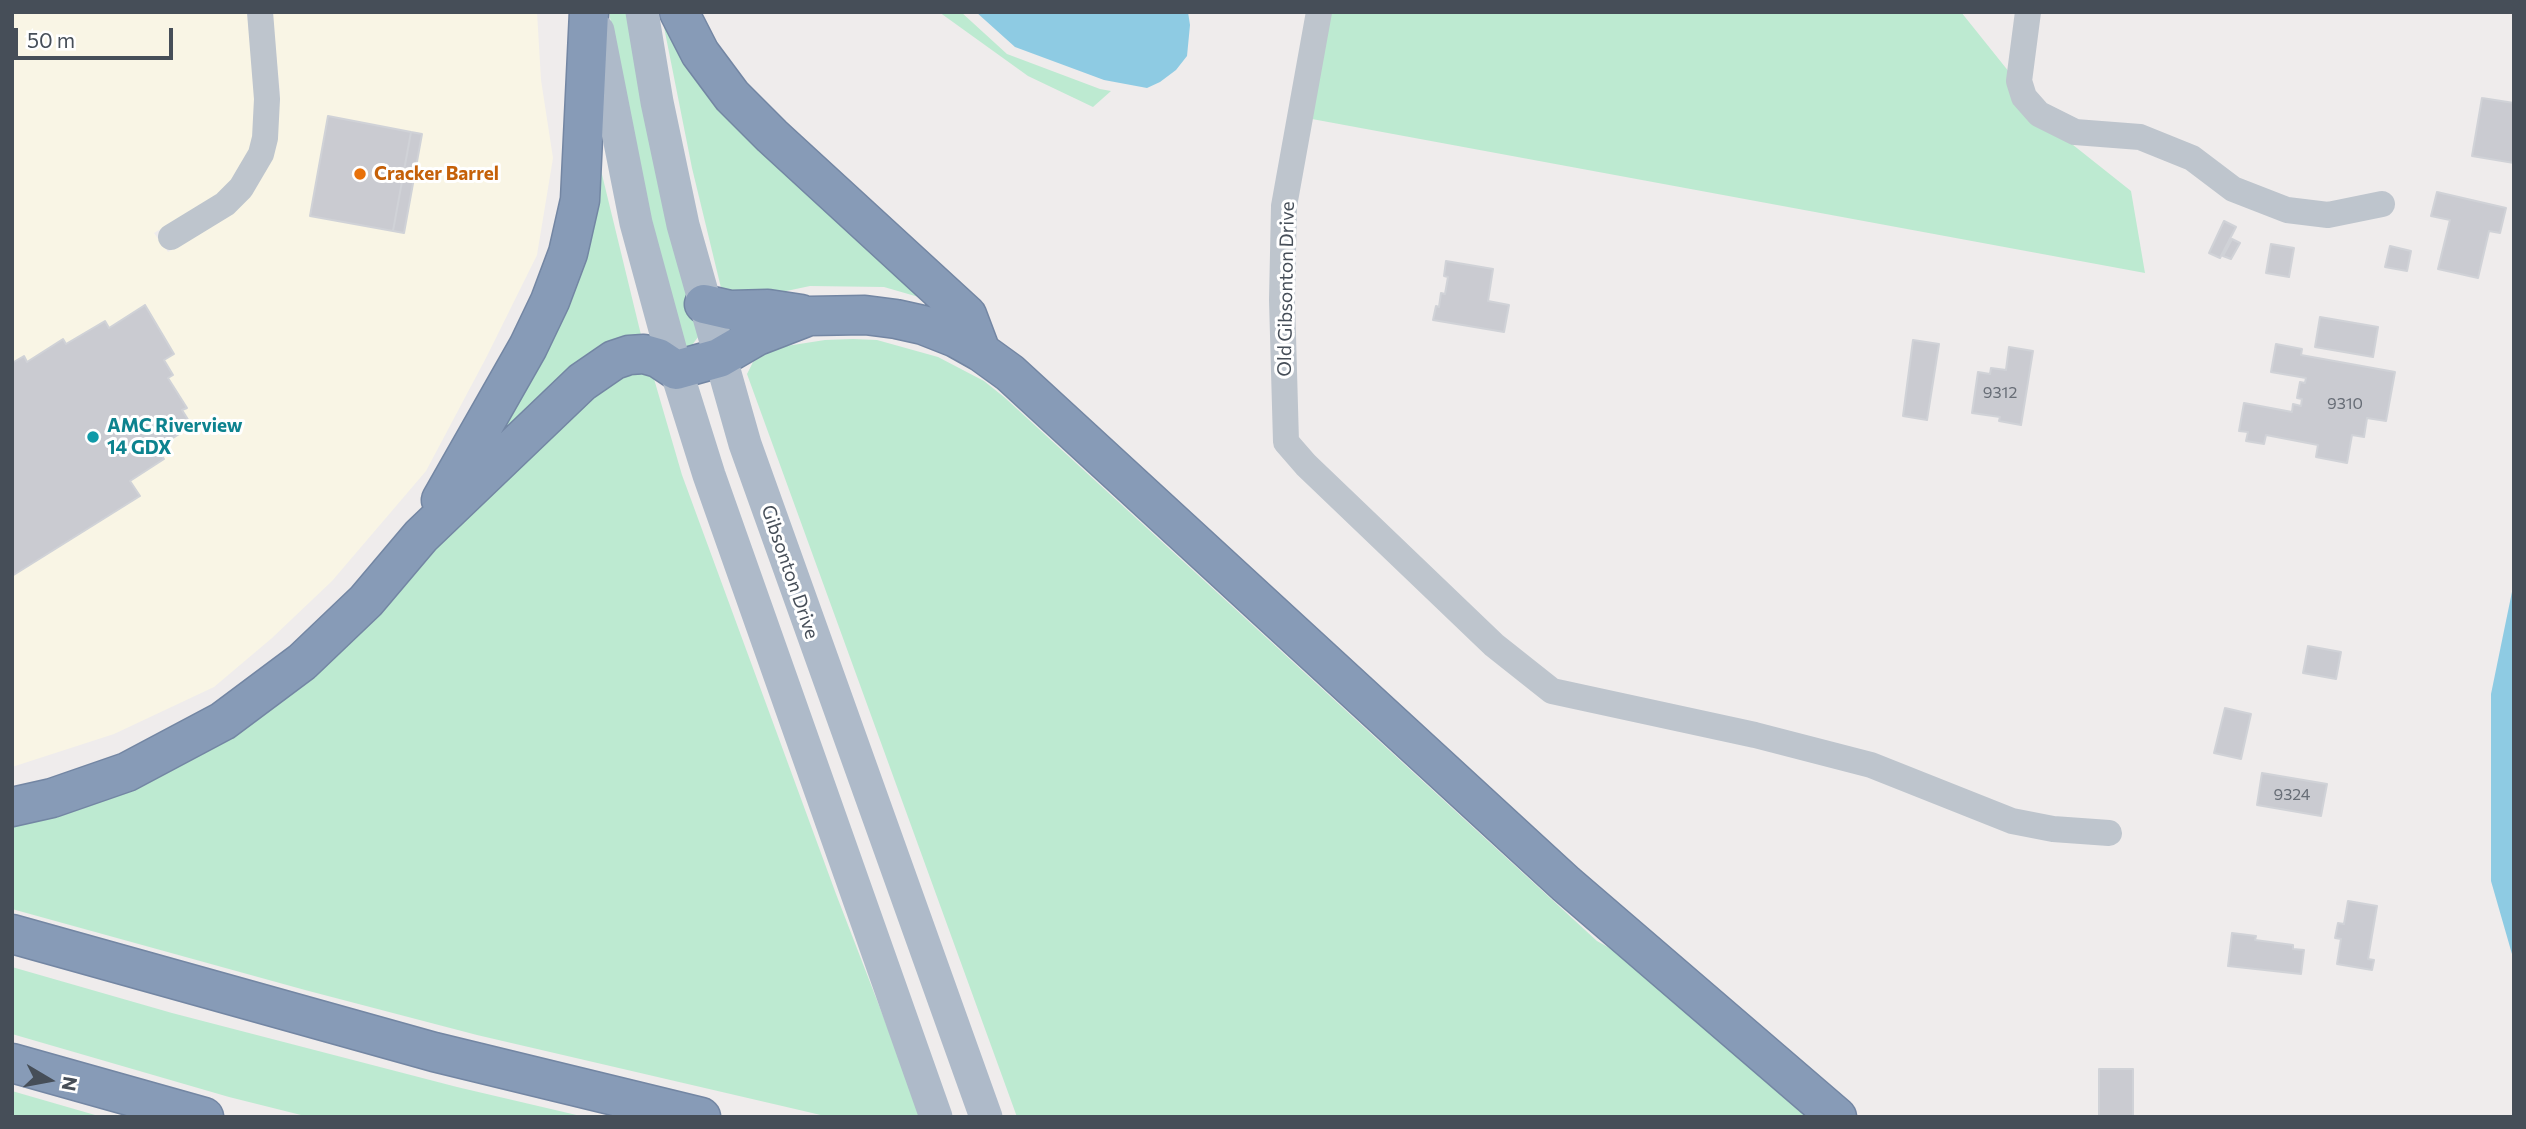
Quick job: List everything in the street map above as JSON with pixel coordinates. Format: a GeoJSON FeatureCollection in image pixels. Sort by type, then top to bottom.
{"type":"FeatureCollection","features":[{"type":"Feature","properties":{"kind":"highway"},"geometry":{"type":"LineString","coordinates":[[421,536],[528,347],[550,301],[568,253],[580,200],[589,12]]}},
{"type":"Feature","properties":{"kind":"highway"},"geometry":{"type":"LineString","coordinates":[[679,12],[700,52],[732,96],[967,315],[981,352]]}},
{"type":"Feature","properties":{"kind":"highway"},"geometry":{"type":"LineString","coordinates":[[704,304],[730,310],[779,309],[809,316],[865,316],[914,323],[956,338],[981,352],[1010,373],[1566,884],[1837,1117]]}},
{"type":"Feature","properties":{"kind":"highway"},"geometry":{"type":"LineString","coordinates":[[12,807],[52,798],[127,772],[223,720],[302,662],[366,601],[421,536],[582,382],[614,359],[644,354],[658,358],[676,370],[719,358],[766,332],[809,316]]}},
{"type":"Feature","properties":{"kind":"highway"},"geometry":{"type":"LineString","coordinates":[[12,934],[434,1052],[701,1117]]}},
{"type":"Feature","properties":{"kind":"highway"},"geometry":{"type":"LineString","coordinates":[[12,1063],[204,1117]]}},
{"type":"Feature","properties":{"kind":"main road"},"geometry":{"type":"LineString","coordinates":[[595,12],[604,72],[636,223],[676,370],[709,475],[932,1107]]}},
{"type":"Feature","properties":{"kind":"main road","name":"Gibsonton Drive"},"geometry":{"type":"LineString","coordinates":[[642,12],[668,162],[704,304],[745,444],[983,1109]]}},
{"type":"Feature","properties":{"kind":"street"},"geometry":{"type":"LineString","coordinates":[[171,237],[225,204],[241,188],[261,154],[265,138],[267,99],[260,12]]}},
{"type":"Feature","properties":{"kind":"street","name":"Old Gibsonton Drive"},"geometry":{"type":"LineString","coordinates":[[1319,12],[1284,205],[1282,300],[1286,442],[1306,465],[1485,637],[1552,691],[1755,735],[1871,765],[2001,818],[2053,829],[2109,833]]}},
{"type":"Feature","properties":{"kind":"street"},"geometry":{"type":"LineString","coordinates":[[2028,12],[2020,81],[2024,97],[2039,114],[2075,132],[2140,137],[2192,158],[2233,189],[2287,209],[2328,215],[2382,204]]}},
{"type":"Feature","properties":{"kind":"shaded area"},"geometry":{"type":"Polygon","coordinates":[[[12,12],[247,12],[255,93],[253,136],[249,151],[231,182],[217,195],[154,233],[168,252],[216,224],[252,194],[273,157],[277,140],[280,93],[272,12],[537,12],[541,80],[553,158],[537,255],[487,356],[426,471],[332,581],[272,638],[214,687],[114,734],[12,767],[12,12]]]}},
{"type":"Feature","properties":{"kind":"green space"},"geometry":{"type":"Polygon","coordinates":[[[609,12],[627,12],[698,337],[687,352],[643,194],[609,12]]]}},
{"type":"Feature","properties":{"kind":"green space"},"geometry":{"type":"Polygon","coordinates":[[[939,12],[961,12],[1007,54],[1111,91],[1093,107],[1028,76],[939,12]]]}},
{"type":"Feature","properties":{"kind":"green space"},"geometry":{"type":"Polygon","coordinates":[[[1331,12],[1961,12],[2058,133],[2131,191],[2145,273],[1312,119],[1331,12]]]}},
{"type":"Feature","properties":{"kind":"green space"},"geometry":{"type":"Polygon","coordinates":[[[673,24],[929,300],[884,287],[810,286],[758,297],[722,292],[692,168],[664,27],[673,24]]]}},
{"type":"Feature","properties":{"kind":"green space"},"geometry":{"type":"Polygon","coordinates":[[[597,154],[642,339],[476,473],[597,154]]]}},
{"type":"Feature","properties":{"kind":"green space"},"geometry":{"type":"Polygon","coordinates":[[[853,339],[877,340],[938,357],[984,381],[1597,941],[1693,995],[1829,1117],[1017,1117],[747,374],[753,362],[780,347],[853,339]]]}},
{"type":"Feature","properties":{"kind":"green space"},"geometry":{"type":"Polygon","coordinates":[[[619,370],[652,372],[682,475],[836,894],[922,1117],[829,1117],[477,1035],[12,909],[12,816],[146,772],[619,370]]]}},
{"type":"Feature","properties":{"kind":"green space"},"geometry":{"type":"Polygon","coordinates":[[[12,967],[172,1013],[457,1087],[585,1117],[309,1117],[229,1097],[12,1034],[12,967]]]}},
{"type":"Feature","properties":{"kind":"green space"},"geometry":{"type":"Polygon","coordinates":[[[12,1091],[102,1117],[12,1117],[12,1091]]]}},
{"type":"Feature","properties":{"kind":"water"},"geometry":{"type":"Polygon","coordinates":[[[976,12],[1188,12],[1190,25],[1187,56],[1176,70],[1147,88],[1104,80],[1015,47],[976,12]]]}},
{"type":"Feature","properties":{"kind":"water"},"geometry":{"type":"Polygon","coordinates":[[[2514,582],[2514,961],[2491,881],[2491,694],[2514,582]]]}},
{"type":"Feature","properties":{"kind":"building"},"geometry":{"type":"Polygon","coordinates":[[[2482,98],[2514,103],[2514,163],[2472,156],[2482,98]]]}},
{"type":"Feature","properties":{"kind":"building","name":"Cracker Barrel"},"geometry":{"type":"Polygon","coordinates":[[[328,116],[411,132],[393,231],[310,216],[328,116]]]}},
{"type":"Feature","properties":{"kind":"building"},"geometry":{"type":"Polygon","coordinates":[[[411,132],[422,134],[404,233],[393,231],[411,132]]]}},
{"type":"Feature","properties":{"kind":"building"},"geometry":{"type":"Polygon","coordinates":[[[2437,192],[2506,208],[2500,233],[2489,231],[2478,278],[2438,269],[2450,220],[2431,216],[2437,192]]]}},
{"type":"Feature","properties":{"kind":"building"},"geometry":{"type":"Polygon","coordinates":[[[2224,221],[2236,227],[2220,258],[2209,253],[2224,221]]]}},
{"type":"Feature","properties":{"kind":"building"},"geometry":{"type":"Polygon","coordinates":[[[2232,239],[2240,243],[2231,259],[2223,256],[2232,239]]]}},
{"type":"Feature","properties":{"kind":"building"},"geometry":{"type":"Polygon","coordinates":[[[2271,244],[2294,248],[2289,277],[2266,273],[2271,244]]]}},
{"type":"Feature","properties":{"kind":"building"},"geometry":{"type":"Polygon","coordinates":[[[2390,246],[2411,251],[2407,271],[2385,267],[2390,246]]]}},
{"type":"Feature","properties":{"kind":"building"},"geometry":{"type":"Polygon","coordinates":[[[1446,261],[1493,269],[1488,301],[1509,305],[1504,332],[1433,320],[1441,293],[1445,294],[1448,277],[1444,276],[1446,261]]]}},
{"type":"Feature","properties":{"kind":"building","name":"AMC Riverview 14 GDX"},"geometry":{"type":"Polygon","coordinates":[[[145,305],[174,354],[164,360],[173,375],[168,378],[187,408],[182,410],[192,426],[157,448],[164,459],[130,481],[140,496],[12,576],[12,363],[24,356],[27,362],[63,339],[66,344],[105,321],[109,328],[145,305]]]}},
{"type":"Feature","properties":{"kind":"building"},"geometry":{"type":"Polygon","coordinates":[[[2320,317],[2378,327],[2373,357],[2315,347],[2320,317]]]}},
{"type":"Feature","properties":{"kind":"building"},"geometry":{"type":"Polygon","coordinates":[[[1913,340],[1939,344],[1927,420],[1903,416],[1913,340]]]}},
{"type":"Feature","properties":{"kind":"building"},"geometry":{"type":"Polygon","coordinates":[[[2276,344],[2302,349],[2301,355],[2395,372],[2386,421],[2367,418],[2364,437],[2352,435],[2347,463],[2316,457],[2318,445],[2266,435],[2264,444],[2246,441],[2248,432],[2239,431],[2244,403],[2292,412],[2293,404],[2301,406],[2302,399],[2297,398],[2300,382],[2305,383],[2306,378],[2271,372],[2276,344]]]}},
{"type":"Feature","properties":{"kind":"building"},"geometry":{"type":"Polygon","coordinates":[[[2009,347],[2033,351],[2021,425],[1999,421],[2000,417],[1972,413],[1978,372],[1990,374],[1991,368],[2006,370],[2009,347]]]}},
{"type":"Feature","properties":{"kind":"building"},"geometry":{"type":"Polygon","coordinates":[[[2308,646],[2341,652],[2336,679],[2303,673],[2308,646]]]}},
{"type":"Feature","properties":{"kind":"building"},"geometry":{"type":"Polygon","coordinates":[[[2225,708],[2251,714],[2241,759],[2214,753],[2225,708]]]}},
{"type":"Feature","properties":{"kind":"building"},"geometry":{"type":"Polygon","coordinates":[[[2262,773],[2327,784],[2321,816],[2257,805],[2262,773]]]}},
{"type":"Feature","properties":{"kind":"building"},"geometry":{"type":"Polygon","coordinates":[[[2348,901],[2377,906],[2368,959],[2374,960],[2372,970],[2337,964],[2341,939],[2335,938],[2338,923],[2344,924],[2348,901]]]}},
{"type":"Feature","properties":{"kind":"building"},"geometry":{"type":"Polygon","coordinates":[[[2232,933],[2256,936],[2255,940],[2293,945],[2293,949],[2304,950],[2301,974],[2228,966],[2232,933]]]}},
{"type":"Feature","properties":{"kind":"building"},"geometry":{"type":"Polygon","coordinates":[[[2099,1069],[2133,1069],[2133,1117],[2099,1117],[2099,1069]]]}},
{"type":"Feature","properties":{"kind":"place","name":"Cracker Barrel"},"geometry":{"type":"Point","coordinates":[360,174]}},
{"type":"Feature","properties":{"kind":"place","name":"AMC Riverview 14 GDX"},"geometry":{"type":"Point","coordinates":[93,437]}}]}
